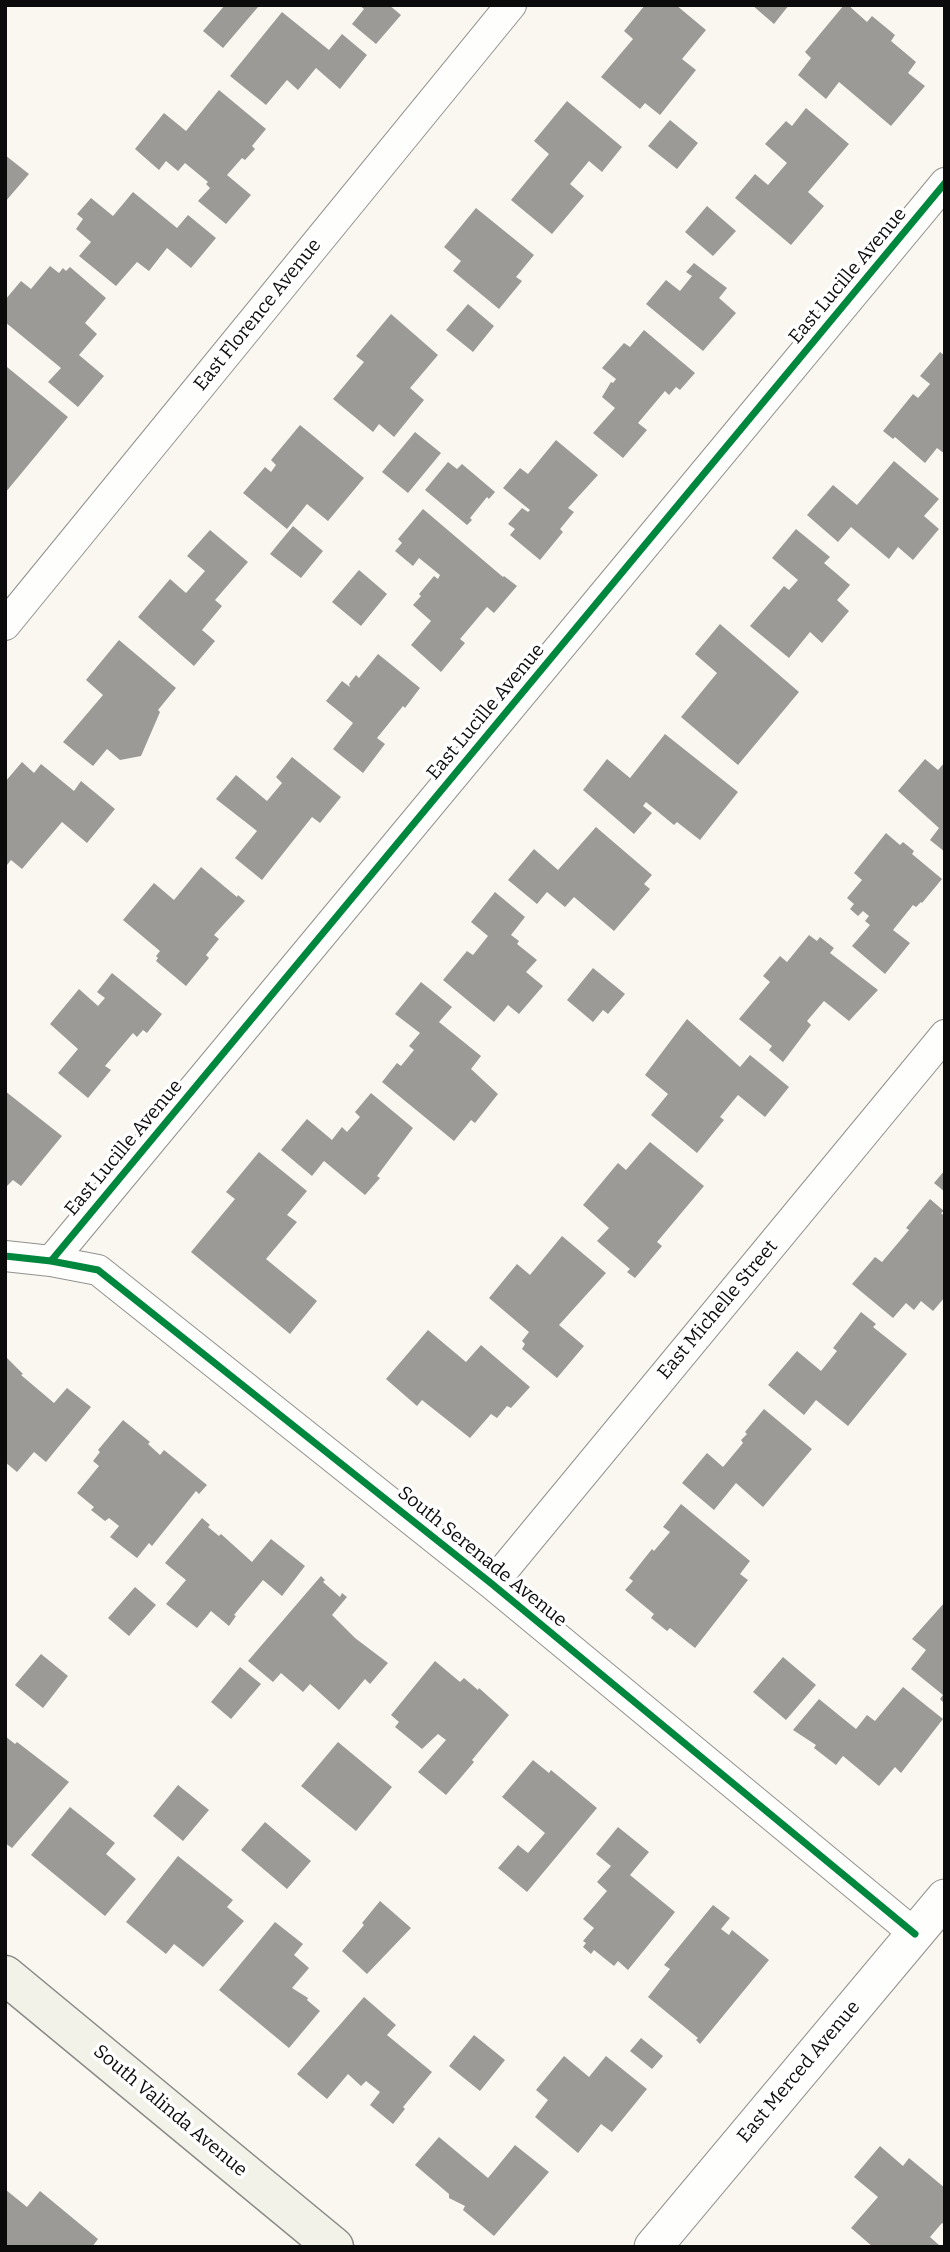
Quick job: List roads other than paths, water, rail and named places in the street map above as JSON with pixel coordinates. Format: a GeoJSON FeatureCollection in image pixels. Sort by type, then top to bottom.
{"type":"FeatureCollection","features":[{"type":"Feature","properties":{"kind":"main road","name":"South Valinda Avenue"},"geometry":{"type":"LineString","coordinates":[[5,1975],[334,2247]]}},
{"type":"Feature","properties":{"kind":"street","name":"East Florence Avenue"},"geometry":{"type":"LineString","coordinates":[[5,625],[511,5]]}},
{"type":"Feature","properties":{"kind":"street","name":"East Lucille Avenue"},"geometry":{"type":"LineString","coordinates":[[51,1261],[945,183]]}},
{"type":"Feature","properties":{"kind":"street","name":"East Michelle Street"},"geometry":{"type":"LineString","coordinates":[[492,1584],[945,1035]]}},
{"type":"Feature","properties":{"kind":"street","name":"South Serenade Avenue"},"geometry":{"type":"LineString","coordinates":[[5,1256],[98,1270],[492,1584],[915,1934]]}},
{"type":"Feature","properties":{"kind":"street","name":"East Merced Avenue"},"geometry":{"type":"LineString","coordinates":[[653,2247],[945,1898]]}}]}
